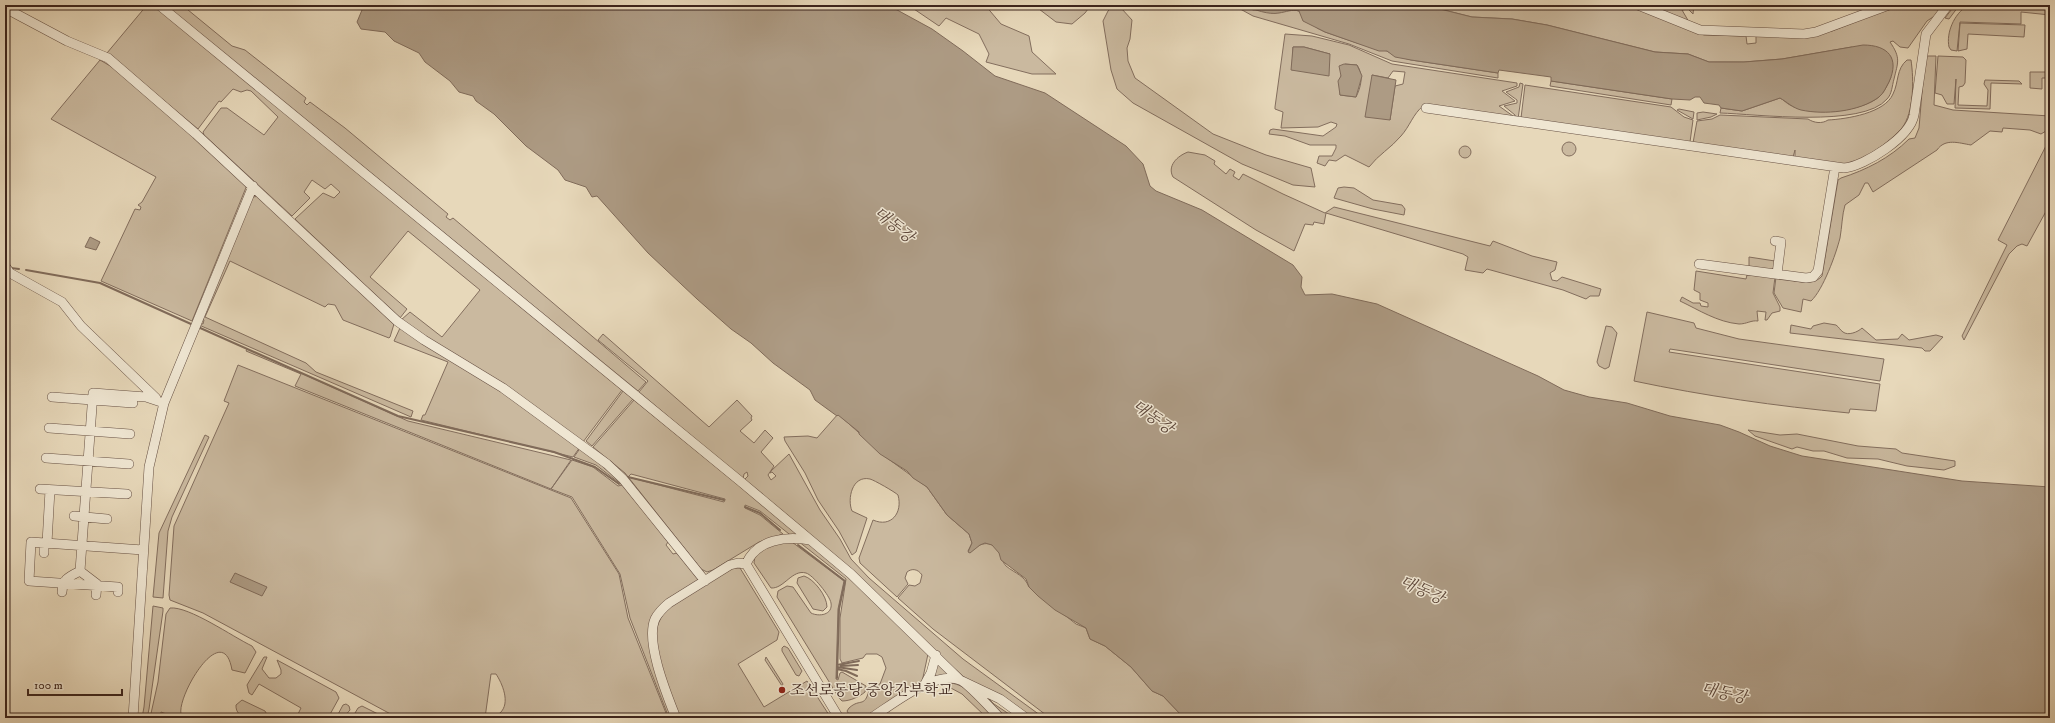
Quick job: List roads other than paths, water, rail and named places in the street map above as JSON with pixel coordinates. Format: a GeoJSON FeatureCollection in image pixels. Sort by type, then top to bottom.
{"type":"FeatureCollection","features":[{"type":"Feature","properties":{"kind":"street"},"geometry":{"type":"LineString","coordinates":[[159,5],[594,360],[851,574],[1000,718]]}},
{"type":"Feature","properties":{"kind":"street"},"geometry":{"type":"LineString","coordinates":[[1638,5],[1700,30],[1804,34],[1816,32],[1890,5]]}},
{"type":"Feature","properties":{"kind":"street"},"geometry":{"type":"LineString","coordinates":[[1426,108],[1848,168],[1862,164],[1903,135],[1909,129],[1914,115],[1926,34],[1948,5]]}},
{"type":"Feature","properties":{"kind":"street"},"geometry":{"type":"LineString","coordinates":[[5,8],[67,41],[108,58],[150,93],[253,186],[397,320],[424,340],[503,388],[607,464],[623,479],[705,581]]}},
{"type":"Feature","properties":{"kind":"street"},"geometry":{"type":"LineString","coordinates":[[1699,264],[1809,278],[1817,273],[1835,167]]}},
{"type":"Feature","properties":{"kind":"street"},"geometry":{"type":"LineString","coordinates":[[133,718],[143,550],[150,467],[160,401],[253,186]]}},
{"type":"Feature","properties":{"kind":"street"},"geometry":{"type":"LineString","coordinates":[[1775,241],[1781,242],[1777,274]]}},
{"type":"Feature","properties":{"kind":"street"},"geometry":{"type":"LineString","coordinates":[[5,266],[10,273],[62,302],[81,326],[160,401]]}},
{"type":"Feature","properties":{"kind":"street"},"geometry":{"type":"LineString","coordinates":[[80,571],[93,393],[160,401]]}},
{"type":"Feature","properties":{"kind":"street"},"geometry":{"type":"LineString","coordinates":[[52,397],[133,403]]}},
{"type":"Feature","properties":{"kind":"street"},"geometry":{"type":"LineString","coordinates":[[49,428],[130,434]]}},
{"type":"Feature","properties":{"kind":"street"},"geometry":{"type":"LineString","coordinates":[[46,458],[130,464]]}},
{"type":"Feature","properties":{"kind":"street"},"geometry":{"type":"LineString","coordinates":[[44,553],[45,489],[127,494]]}},
{"type":"Feature","properties":{"kind":"street"},"geometry":{"type":"LineString","coordinates":[[74,516],[107,519]]}},
{"type":"Feature","properties":{"kind":"street"},"geometry":{"type":"LineString","coordinates":[[676,718],[654,652],[652,630],[660,610],[754,550],[778,539],[791,538],[810,540]]}},
{"type":"Feature","properties":{"kind":"street"},"geometry":{"type":"LineString","coordinates":[[118,592],[118,587],[97,584],[63,582],[42,583],[29,581],[31,542],[82,545],[99,549],[121,548],[143,550]]}},
{"type":"Feature","properties":{"kind":"street"},"geometry":{"type":"LineString","coordinates":[[120,558],[121,548]]}},
{"type":"Feature","properties":{"kind":"street"},"geometry":{"type":"LineString","coordinates":[[746,564],[754,550]]}},
{"type":"Feature","properties":{"kind":"street"},"geometry":{"type":"LineString","coordinates":[[730,565],[746,564]]}},
{"type":"Feature","properties":{"kind":"street"},"geometry":{"type":"LineString","coordinates":[[746,564],[839,718]]}},
{"type":"Feature","properties":{"kind":"street"},"geometry":{"type":"LineString","coordinates":[[62,592],[63,582],[67,577],[80,571]]}},
{"type":"Feature","properties":{"kind":"street"},"geometry":{"type":"LineString","coordinates":[[80,571],[97,584]]}},
{"type":"Feature","properties":{"kind":"street"},"geometry":{"type":"LineString","coordinates":[[96,595],[97,584]]}},
{"type":"Feature","properties":{"kind":"street"},"geometry":{"type":"LineString","coordinates":[[925,684],[931,673],[936,655]]}},
{"type":"Feature","properties":{"kind":"street"},"geometry":{"type":"LineString","coordinates":[[871,718],[925,684],[946,678],[960,680],[1000,699],[1026,718]]}},
{"type":"Feature","properties":{"kind":"water","name":"대동강"},"geometry":{"type":"Polygon","coordinates":[[[356,5],[888,5],[932,29],[995,76],[1045,93],[1126,146],[1143,164],[1150,186],[1156,191],[1202,210],[1293,265],[1302,277],[1301,287],[1305,295],[1332,294],[1377,304],[1538,376],[1564,390],[1589,397],[1627,403],[1670,416],[1720,425],[1770,446],[1802,456],[1962,481],[2050,487],[2050,718],[1184,718],[1163,696],[1152,691],[1131,667],[1105,646],[1090,639],[1086,628],[1055,610],[1038,596],[1029,587],[1026,579],[1001,560],[999,553],[992,545],[985,543],[970,553],[968,552],[972,543],[969,534],[947,515],[927,487],[913,478],[907,471],[880,454],[859,434],[859,432],[838,415],[837,416],[815,400],[810,390],[773,363],[751,343],[731,329],[648,253],[597,196],[592,197],[586,187],[565,180],[558,170],[526,146],[494,114],[476,101],[473,96],[459,92],[450,81],[425,62],[419,53],[394,41],[385,32],[361,29],[357,22],[362,10],[356,5]]]}},
{"type":"Feature","properties":{"kind":"water"},"geometry":{"type":"Polygon","coordinates":[[[1245,5],[1424,5],[1472,17],[1512,19],[1547,25],[1655,52],[1688,54],[1709,62],[1744,62],[1782,59],[1863,45],[1879,47],[1885,50],[1890,54],[1893,66],[1889,82],[1882,94],[1871,102],[1852,109],[1831,112],[1801,110],[1795,108],[1780,98],[1742,111],[1721,108],[1719,105],[1704,103],[1700,97],[1695,97],[1690,100],[1672,99],[1551,81],[1551,77],[1499,70],[1498,73],[1395,57],[1387,51],[1379,51],[1325,32],[1303,21],[1299,11],[1291,10],[1279,13],[1266,13],[1245,5]]]}},
{"type":"Feature","properties":{"kind":"water"},"geometry":{"type":"Polygon","coordinates":[[[1293,47],[1304,47],[1330,54],[1329,76],[1291,70],[1293,47]]]}},
{"type":"Feature","properties":{"kind":"water"},"geometry":{"type":"Polygon","coordinates":[[[1344,64],[1357,65],[1362,76],[1356,97],[1340,95],[1338,81],[1341,76],[1339,66],[1344,64]]]}},
{"type":"Feature","properties":{"kind":"water"},"geometry":{"type":"Polygon","coordinates":[[[1372,75],[1396,80],[1390,120],[1365,117],[1372,75]]]}},
{"type":"Feature","properties":{"kind":"water"},"geometry":{"type":"Polygon","coordinates":[[[90,237],[100,242],[96,250],[85,247],[90,237]]]}},
{"type":"Feature","properties":{"kind":"water"},"geometry":{"type":"Polygon","coordinates":[[[235,573],[267,587],[262,596],[230,582],[235,573]]]}},
{"type":"Feature","properties":{"kind":"waterway"},"geometry":{"type":"LineString","coordinates":[[11,268],[19,269]]}},
{"type":"Feature","properties":{"kind":"waterway"},"geometry":{"type":"LineString","coordinates":[[26,270],[100,283],[191,324]]}},
{"type":"Feature","properties":{"kind":"waterway"},"geometry":{"type":"LineString","coordinates":[[198,327],[398,416],[554,452],[595,467],[619,484]]}},
{"type":"Feature","properties":{"kind":"waterway"},"geometry":{"type":"LineString","coordinates":[[628,477],[724,500]]}},
{"type":"Feature","properties":{"kind":"waterway"},"geometry":{"type":"LineString","coordinates":[[745,507],[760,513],[780,530]]}},
{"type":"Feature","properties":{"kind":"waterway"},"geometry":{"type":"LineString","coordinates":[[798,545],[845,581],[839,609],[837,678]]}},
{"type":"Feature","properties":{"kind":"waterway"},"geometry":{"type":"LineString","coordinates":[[837,665],[859,661]]}},
{"type":"Feature","properties":{"kind":"waterway"},"geometry":{"type":"LineString","coordinates":[[841,666],[858,665]]}},
{"type":"Feature","properties":{"kind":"waterway"},"geometry":{"type":"LineString","coordinates":[[837,667],[857,670]]}},
{"type":"Feature","properties":{"kind":"waterway"},"geometry":{"type":"LineString","coordinates":[[837,669],[857,676]]}},
{"type":"Feature","properties":{"kind":"place","name":"조선로동당 중앙간부학교"},"geometry":{"type":"Point","coordinates":[782,690]}}]}
